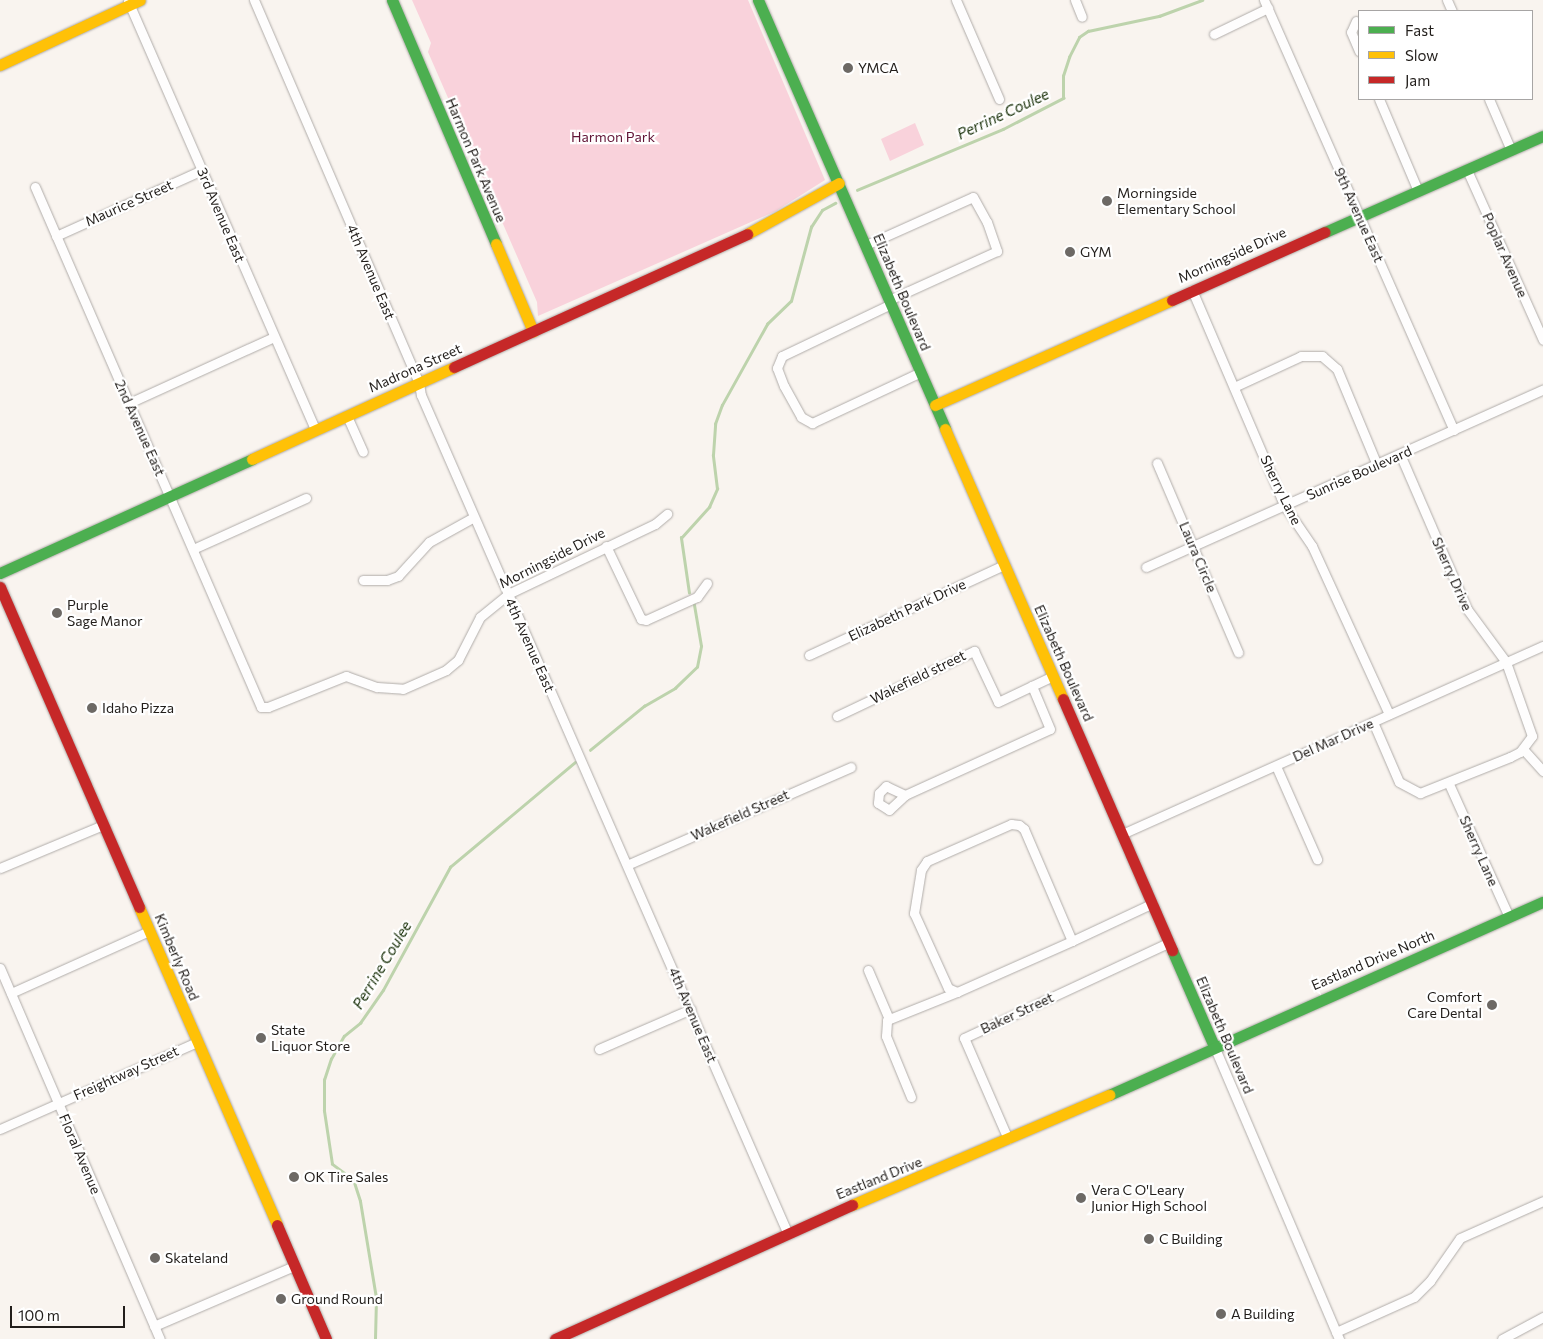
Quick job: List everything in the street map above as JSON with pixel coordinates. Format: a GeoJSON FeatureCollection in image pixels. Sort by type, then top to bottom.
{"type":"FeatureCollection","features":[{"type":"Feature","properties":{"kind":"street","name":"4th Avenue East"},"geometry":{"type":"LineString","coordinates":[[254,0],[419,383],[421,395],[629,864],[787,1232]]}},
{"type":"Feature","properties":{"kind":"street","name":"Harmon Park Avenue"},"geometry":{"type":"LineString","coordinates":[[392,0],[533,332]]}},
{"type":"Feature","properties":{"kind":"street","name":"Elizabeth Boulevard"},"geometry":{"type":"LineString","coordinates":[[758,0],[1170,942],[1338,1336]]}},
{"type":"Feature","properties":{"kind":"street"},"geometry":{"type":"LineString","coordinates":[[956,0],[999,99]]}},
{"type":"Feature","properties":{"kind":"street"},"geometry":{"type":"LineString","coordinates":[[1075,0],[1082,17]]}},
{"type":"Feature","properties":{"kind":"street"},"geometry":{"type":"LineString","coordinates":[[0,65],[133,2]]}},
{"type":"Feature","properties":{"kind":"street","name":"3rd Avenue East"},"geometry":{"type":"LineString","coordinates":[[133,2],[202,170],[315,430]]}},
{"type":"Feature","properties":{"kind":"street"},"geometry":{"type":"LineString","coordinates":[[1214,34],[1266,4]]}},
{"type":"Feature","properties":{"kind":"street","name":"9th Avenue East"},"geometry":{"type":"LineString","coordinates":[[1266,4],[1454,430]]}},
{"type":"Feature","properties":{"kind":"street"},"geometry":{"type":"LineString","coordinates":[[1356,21],[1351,32],[1358,49]]}},
{"type":"Feature","properties":{"kind":"street"},"geometry":{"type":"LineString","coordinates":[[1379,100],[1418,191]]}},
{"type":"Feature","properties":{"kind":"street"},"geometry":{"type":"LineString","coordinates":[[1489,100],[1511,150]]}},
{"type":"Feature","properties":{"kind":"street","name":"Morningside Drive"},"geometry":{"type":"LineString","coordinates":[[935,405],[1543,136]]}},
{"type":"Feature","properties":{"kind":"street","name":"Maurice Street"},"geometry":{"type":"LineString","coordinates":[[56,236],[202,170]]}},
{"type":"Feature","properties":{"kind":"street","name":"Poplar Avenue"},"geometry":{"type":"LineString","coordinates":[[1467,170],[1543,340]]}},
{"type":"Feature","properties":{"kind":"street","name":"Madrona Street"},"geometry":{"type":"LineString","coordinates":[[0,572],[768,226],[839,183]]}},
{"type":"Feature","properties":{"kind":"street","name":"2nd Avenue East"},"geometry":{"type":"LineString","coordinates":[[35,187],[170,495],[243,670]]}},
{"type":"Feature","properties":{"kind":"street"},"geometry":{"type":"LineString","coordinates":[[866,245],[973,197],[987,222],[997,251],[782,356],[777,368],[784,386],[801,417],[812,422],[921,372]]}},
{"type":"Feature","properties":{"kind":"street","name":"Sherry Lane"},"geometry":{"type":"LineString","coordinates":[[1192,290],[1284,505],[1312,546],[1389,714]]}},
{"type":"Feature","properties":{"kind":"street"},"geometry":{"type":"LineString","coordinates":[[129,403],[274,337]]}},
{"type":"Feature","properties":{"kind":"street"},"geometry":{"type":"LineString","coordinates":[[1234,386],[1300,356],[1322,356],[1336,369],[1377,465]]}},
{"type":"Feature","properties":{"kind":"street","name":"Sunrise Boulevard"},"geometry":{"type":"LineString","coordinates":[[1146,568],[1543,389]]}},
{"type":"Feature","properties":{"kind":"street"},"geometry":{"type":"LineString","coordinates":[[347,416],[363,452]]}},
{"type":"Feature","properties":{"kind":"street","name":"Sherry Drive"},"geometry":{"type":"LineString","coordinates":[[1400,454],[1467,609],[1506,662],[1530,722],[1532,736],[1523,749]]}},
{"type":"Feature","properties":{"kind":"street","name":"Laura Circle"},"geometry":{"type":"LineString","coordinates":[[1157,463],[1238,652]]}},
{"type":"Feature","properties":{"kind":"street"},"geometry":{"type":"LineString","coordinates":[[193,549],[306,498]]}},
{"type":"Feature","properties":{"kind":"street","name":"Morningside Drive"},"geometry":{"type":"LineString","coordinates":[[243,670],[261,706],[268,707],[346,676],[378,687],[403,689],[446,670],[458,660],[480,617],[508,594],[656,524],[667,514]]}},
{"type":"Feature","properties":{"kind":"street"},"geometry":{"type":"LineString","coordinates":[[364,580],[387,580],[398,576],[429,542],[474,517]]}},
{"type":"Feature","properties":{"kind":"street"},"geometry":{"type":"LineString","coordinates":[[606,546],[641,619],[646,620],[697,597],[707,583]]}},
{"type":"Feature","properties":{"kind":"street","name":"Elizabeth Park Drive"},"geometry":{"type":"LineString","coordinates":[[809,655],[1004,565]]}},
{"type":"Feature","properties":{"kind":"street","name":"Kimberly Road"},"geometry":{"type":"LineString","coordinates":[[0,587],[326,1339]]}},
{"type":"Feature","properties":{"kind":"street","name":"Del Mar Drive"},"geometry":{"type":"LineString","coordinates":[[1122,834],[1543,646]]}},
{"type":"Feature","properties":{"kind":"street","name":"Wakefield street"},"geometry":{"type":"LineString","coordinates":[[836,716],[974,650],[998,702],[1053,676]]}},
{"type":"Feature","properties":{"kind":"street"},"geometry":{"type":"LineString","coordinates":[[905,795],[1050,729],[1032,686]]}},
{"type":"Feature","properties":{"kind":"street"},"geometry":{"type":"LineString","coordinates":[[1373,722],[1399,782],[1420,793],[1449,784],[1523,749],[1543,771]]}},
{"type":"Feature","properties":{"kind":"street"},"geometry":{"type":"LineString","coordinates":[[1276,766],[1317,859]]}},
{"type":"Feature","properties":{"kind":"street","name":"Wakefield Street"},"geometry":{"type":"LineString","coordinates":[[629,864],[851,767]]}},
{"type":"Feature","properties":{"kind":"street","name":"Sherry Lane"},"geometry":{"type":"LineString","coordinates":[[1449,784],[1509,917]]}},
{"type":"Feature","properties":{"kind":"street"},"geometry":{"type":"LineString","coordinates":[[957,992],[948,988],[914,912],[916,885],[927,861],[1011,824],[1019,825],[1024,829],[1072,940]]}},
{"type":"Feature","properties":{"kind":"street"},"geometry":{"type":"LineString","coordinates":[[0,868],[103,825]]}},
{"type":"Feature","properties":{"kind":"street","name":"Eastland Drive North"},"geometry":{"type":"LineString","coordinates":[[1214,1046],[1543,902]]}},
{"type":"Feature","properties":{"kind":"street"},"geometry":{"type":"LineString","coordinates":[[889,1019],[957,992],[1152,903]]}},
{"type":"Feature","properties":{"kind":"street"},"geometry":{"type":"LineString","coordinates":[[10,992],[149,931]]}},
{"type":"Feature","properties":{"kind":"street","name":"Baker Street"},"geometry":{"type":"LineString","coordinates":[[1008,1139],[964,1038],[1170,942]]}},
{"type":"Feature","properties":{"kind":"street","name":"Floral Avenue"},"geometry":{"type":"LineString","coordinates":[[0,968],[160,1339]]}},
{"type":"Feature","properties":{"kind":"street"},"geometry":{"type":"LineString","coordinates":[[868,970],[889,1019],[886,1036],[911,1097]]}},
{"type":"Feature","properties":{"kind":"street"},"geometry":{"type":"LineString","coordinates":[[600,1049],[692,1009]]}},
{"type":"Feature","properties":{"kind":"street","name":"Freightway Street"},"geometry":{"type":"LineString","coordinates":[[0,1129],[197,1042]]}},
{"type":"Feature","properties":{"kind":"street","name":"Eastland Drive"},"geometry":{"type":"LineString","coordinates":[[555,1339],[787,1232],[1008,1139],[1214,1046]]}},
{"type":"Feature","properties":{"kind":"street"},"geometry":{"type":"LineString","coordinates":[[1338,1336],[1414,1296],[1430,1281],[1460,1238],[1543,1201]]}},
{"type":"Feature","properties":{"kind":"street"},"geometry":{"type":"LineString","coordinates":[[154,1326],[294,1266]]}},
{"type":"Feature","properties":{"kind":"street"},"geometry":{"type":"LineString","coordinates":[[1502,1339],[1517,1335],[1543,1317]]}},
{"type":"Feature","properties":{"kind":"green space","name":"Harmon Park"},"geometry":{"type":"Polygon","coordinates":[[[412,0],[748,0],[825,180],[776,211],[538,316],[537,302],[428,52],[431,43],[412,0]]]}},
{"type":"Feature","properties":{"kind":"green space"},"geometry":{"type":"Polygon","coordinates":[[[915,123],[924,145],[890,161],[881,139],[915,123]]]}},
{"type":"Feature","properties":{"kind":"waterway","name":"Perrine Coulee"},"geometry":{"type":"LineString","coordinates":[[857,190],[1003,129],[1063,98],[1063,76],[1069,57],[1079,37],[1088,31],[1159,16],[1202,0]]}},
{"type":"Feature","properties":{"kind":"waterway","name":"Perrine Coulee"},"geometry":{"type":"LineString","coordinates":[[689,593],[681,538],[709,507],[717,489],[713,455],[715,424],[722,405],[767,324],[791,301],[811,227],[822,210],[835,203]]}},
{"type":"Feature","properties":{"kind":"waterway","name":"Perrine Coulee"},"geometry":{"type":"LineString","coordinates":[[590,750],[644,706],[675,688],[697,667],[701,646],[694,605]]}},
{"type":"Feature","properties":{"kind":"waterway","name":"Perrine Coulee"},"geometry":{"type":"LineString","coordinates":[[375,1339],[376,1298],[360,1201],[353,1180],[332,1164],[324,1111],[324,1080],[331,1059],[344,1036],[360,1023],[383,990],[450,867],[575,762]]}},
{"type":"Feature","properties":{"kind":"traffic: fast"},"geometry":{"type":"LineString","coordinates":[[392,0],[496,244]]}},
{"type":"Feature","properties":{"kind":"traffic: fast"},"geometry":{"type":"LineString","coordinates":[[758,0],[945,429]]}},
{"type":"Feature","properties":{"kind":"traffic: fast"},"geometry":{"type":"LineString","coordinates":[[1325,232],[1543,136]]}},
{"type":"Feature","properties":{"kind":"traffic: fast"},"geometry":{"type":"LineString","coordinates":[[0,573],[252,459]]}},
{"type":"Feature","properties":{"kind":"traffic: fast"},"geometry":{"type":"LineString","coordinates":[[1109,1095],[1543,902]]}},
{"type":"Feature","properties":{"kind":"traffic: fast"},"geometry":{"type":"LineString","coordinates":[[1172,950],[1214,1046]]}},
{"type":"Feature","properties":{"kind":"traffic: slow"},"geometry":{"type":"LineString","coordinates":[[0,65],[140,0]]}},
{"type":"Feature","properties":{"kind":"traffic: slow"},"geometry":{"type":"LineString","coordinates":[[747,234],[839,183]]}},
{"type":"Feature","properties":{"kind":"traffic: slow"},"geometry":{"type":"LineString","coordinates":[[496,244],[533,331]]}},
{"type":"Feature","properties":{"kind":"traffic: slow"},"geometry":{"type":"LineString","coordinates":[[935,405],[1172,300]]}},
{"type":"Feature","properties":{"kind":"traffic: slow"},"geometry":{"type":"LineString","coordinates":[[252,459],[454,367]]}},
{"type":"Feature","properties":{"kind":"traffic: slow"},"geometry":{"type":"LineString","coordinates":[[945,429],[1063,699]]}},
{"type":"Feature","properties":{"kind":"traffic: slow"},"geometry":{"type":"LineString","coordinates":[[139,907],[277,1225]]}},
{"type":"Feature","properties":{"kind":"traffic: slow"},"geometry":{"type":"LineString","coordinates":[[852,1205],[1109,1095]]}},
{"type":"Feature","properties":{"kind":"traffic: jam"},"geometry":{"type":"LineString","coordinates":[[1172,300],[1325,232]]}},
{"type":"Feature","properties":{"kind":"traffic: jam"},"geometry":{"type":"LineString","coordinates":[[454,367],[747,234]]}},
{"type":"Feature","properties":{"kind":"traffic: jam"},"geometry":{"type":"LineString","coordinates":[[0,587],[139,907]]}},
{"type":"Feature","properties":{"kind":"traffic: jam"},"geometry":{"type":"LineString","coordinates":[[1063,699],[1172,950]]}},
{"type":"Feature","properties":{"kind":"traffic: jam"},"geometry":{"type":"LineString","coordinates":[[555,1339],[852,1205]]}},
{"type":"Feature","properties":{"kind":"traffic: jam"},"geometry":{"type":"LineString","coordinates":[[277,1225],[326,1339]]}},
{"type":"Feature","properties":{"kind":"place","name":"YMCA"},"geometry":{"type":"Point","coordinates":[848,68]}},
{"type":"Feature","properties":{"kind":"place","name":"Morningside Elementary School"},"geometry":{"type":"Point","coordinates":[1107,201]}},
{"type":"Feature","properties":{"kind":"place","name":"GYM"},"geometry":{"type":"Point","coordinates":[1070,252]}},
{"type":"Feature","properties":{"kind":"place","name":"Purple Sage Manor"},"geometry":{"type":"Point","coordinates":[57,613]}},
{"type":"Feature","properties":{"kind":"place","name":"Idaho Pizza"},"geometry":{"type":"Point","coordinates":[92,708]}},
{"type":"Feature","properties":{"kind":"place","name":"Comfort Care Dental"},"geometry":{"type":"Point","coordinates":[1492,1005]}},
{"type":"Feature","properties":{"kind":"place","name":"State Liquor Store"},"geometry":{"type":"Point","coordinates":[261,1038]}},
{"type":"Feature","properties":{"kind":"place","name":"OK Tire Sales"},"geometry":{"type":"Point","coordinates":[294,1177]}},
{"type":"Feature","properties":{"kind":"place","name":"Vera C O'Leary Junior High School"},"geometry":{"type":"Point","coordinates":[1081,1198]}},
{"type":"Feature","properties":{"kind":"place","name":"C Building"},"geometry":{"type":"Point","coordinates":[1149,1239]}},
{"type":"Feature","properties":{"kind":"place","name":"Skateland"},"geometry":{"type":"Point","coordinates":[155,1258]}},
{"type":"Feature","properties":{"kind":"place","name":"Ground Round"},"geometry":{"type":"Point","coordinates":[281,1299]}},
{"type":"Feature","properties":{"kind":"place","name":"A Building"},"geometry":{"type":"Point","coordinates":[1221,1314]}}]}
